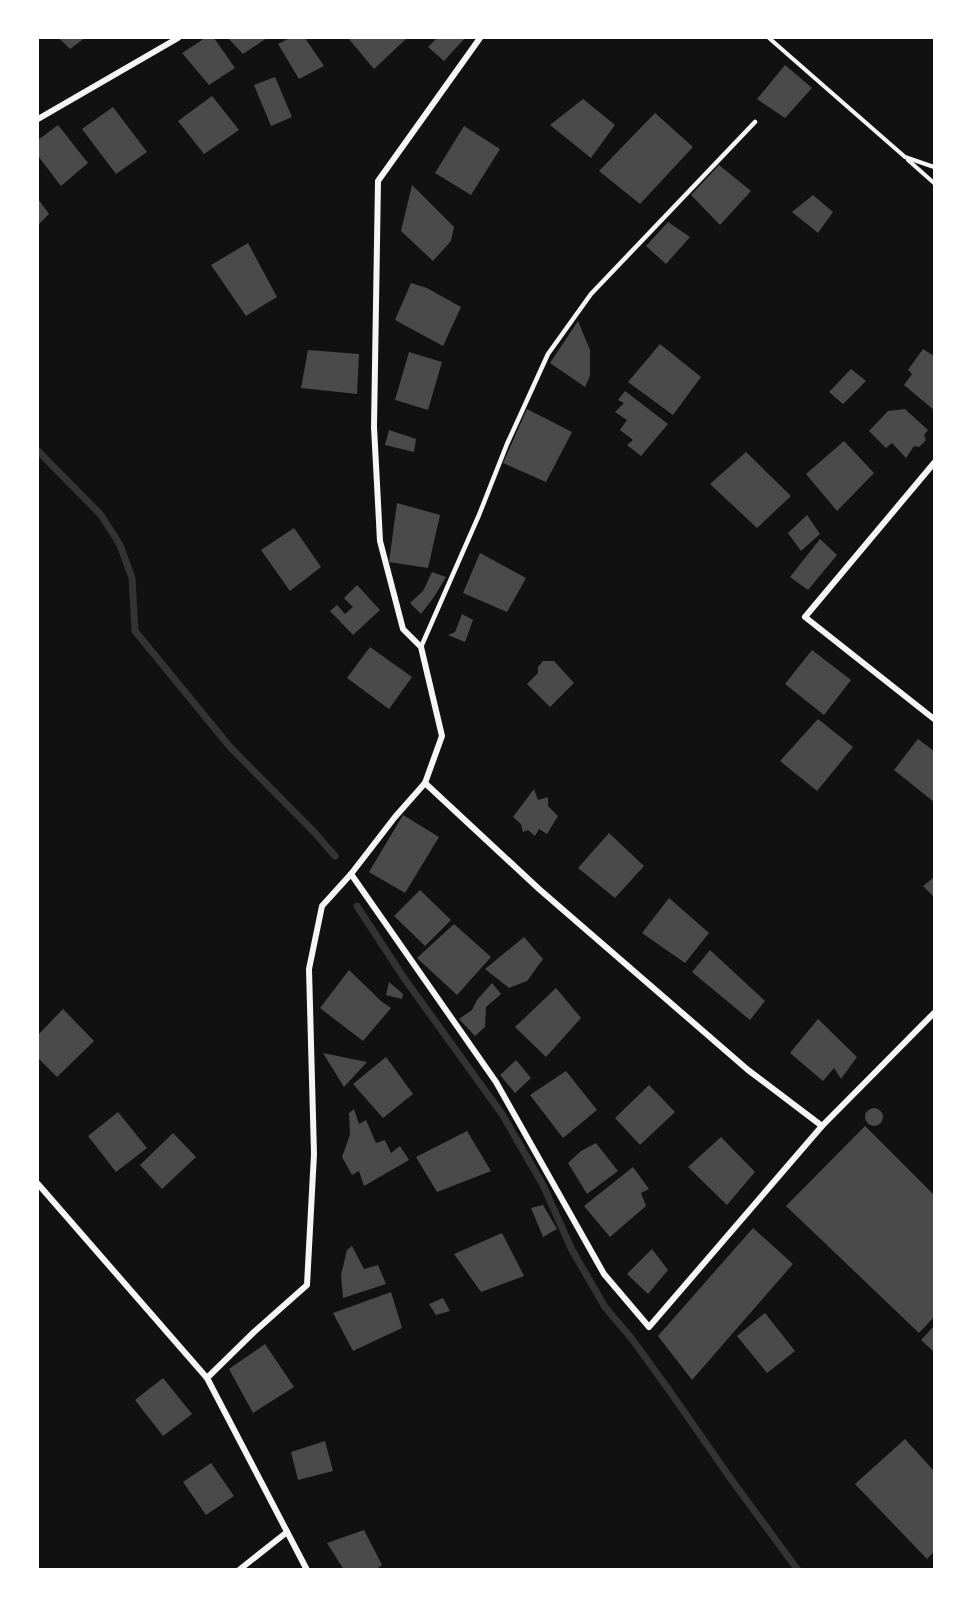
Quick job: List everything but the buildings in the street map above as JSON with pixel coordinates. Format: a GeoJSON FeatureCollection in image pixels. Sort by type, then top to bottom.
{"type":"FeatureCollection","features":[{"type":"Feature","properties":{"kind":"street"},"geometry":{"type":"LineString","coordinates":[[38,119],[178,38]]}},
{"type":"Feature","properties":{"kind":"street"},"geometry":{"type":"LineString","coordinates":[[207,1378],[307,1285],[314,1154],[309,969],[322,906],[425,783],[442,736],[421,647],[403,629],[380,541],[374,428],[378,181],[480,38]]}},
{"type":"Feature","properties":{"kind":"street"},"geometry":{"type":"LineString","coordinates":[[934,463],[805,617],[934,719]]}},
{"type":"Feature","properties":{"kind":"street"},"geometry":{"type":"LineString","coordinates":[[425,783],[539,889],[748,1070],[822,1126]]}},
{"type":"Feature","properties":{"kind":"street"},"geometry":{"type":"LineString","coordinates":[[351,874],[496,1082],[604,1274],[649,1327],[822,1126],[934,1013]]}},
{"type":"Feature","properties":{"kind":"street"},"geometry":{"type":"LineString","coordinates":[[38,1184],[207,1378],[307,1569]]}},
{"type":"Feature","properties":{"kind":"street"},"geometry":{"type":"LineString","coordinates":[[240,1569],[287,1532]]}},
{"type":"Feature","properties":{"kind":"lane"},"geometry":{"type":"LineString","coordinates":[[421,647],[479,515],[507,444],[548,354],[591,294],[755,122]]}},
{"type":"Feature","properties":{"kind":"path"},"geometry":{"type":"LineString","coordinates":[[769,38],[934,183]]}},
{"type":"Feature","properties":{"kind":"path"},"geometry":{"type":"LineString","coordinates":[[905,157],[934,167]]}},
{"type":"Feature","properties":{"kind":"waterway"},"geometry":{"type":"LineString","coordinates":[[38,451],[101,515],[120,545],[132,578],[135,631],[230,747],[335,856]]}},
{"type":"Feature","properties":{"kind":"waterway"},"geometry":{"type":"LineString","coordinates":[[357,906],[404,978],[502,1114],[543,1185],[572,1250],[605,1307],[632,1339],[798,1570]]}}]}
